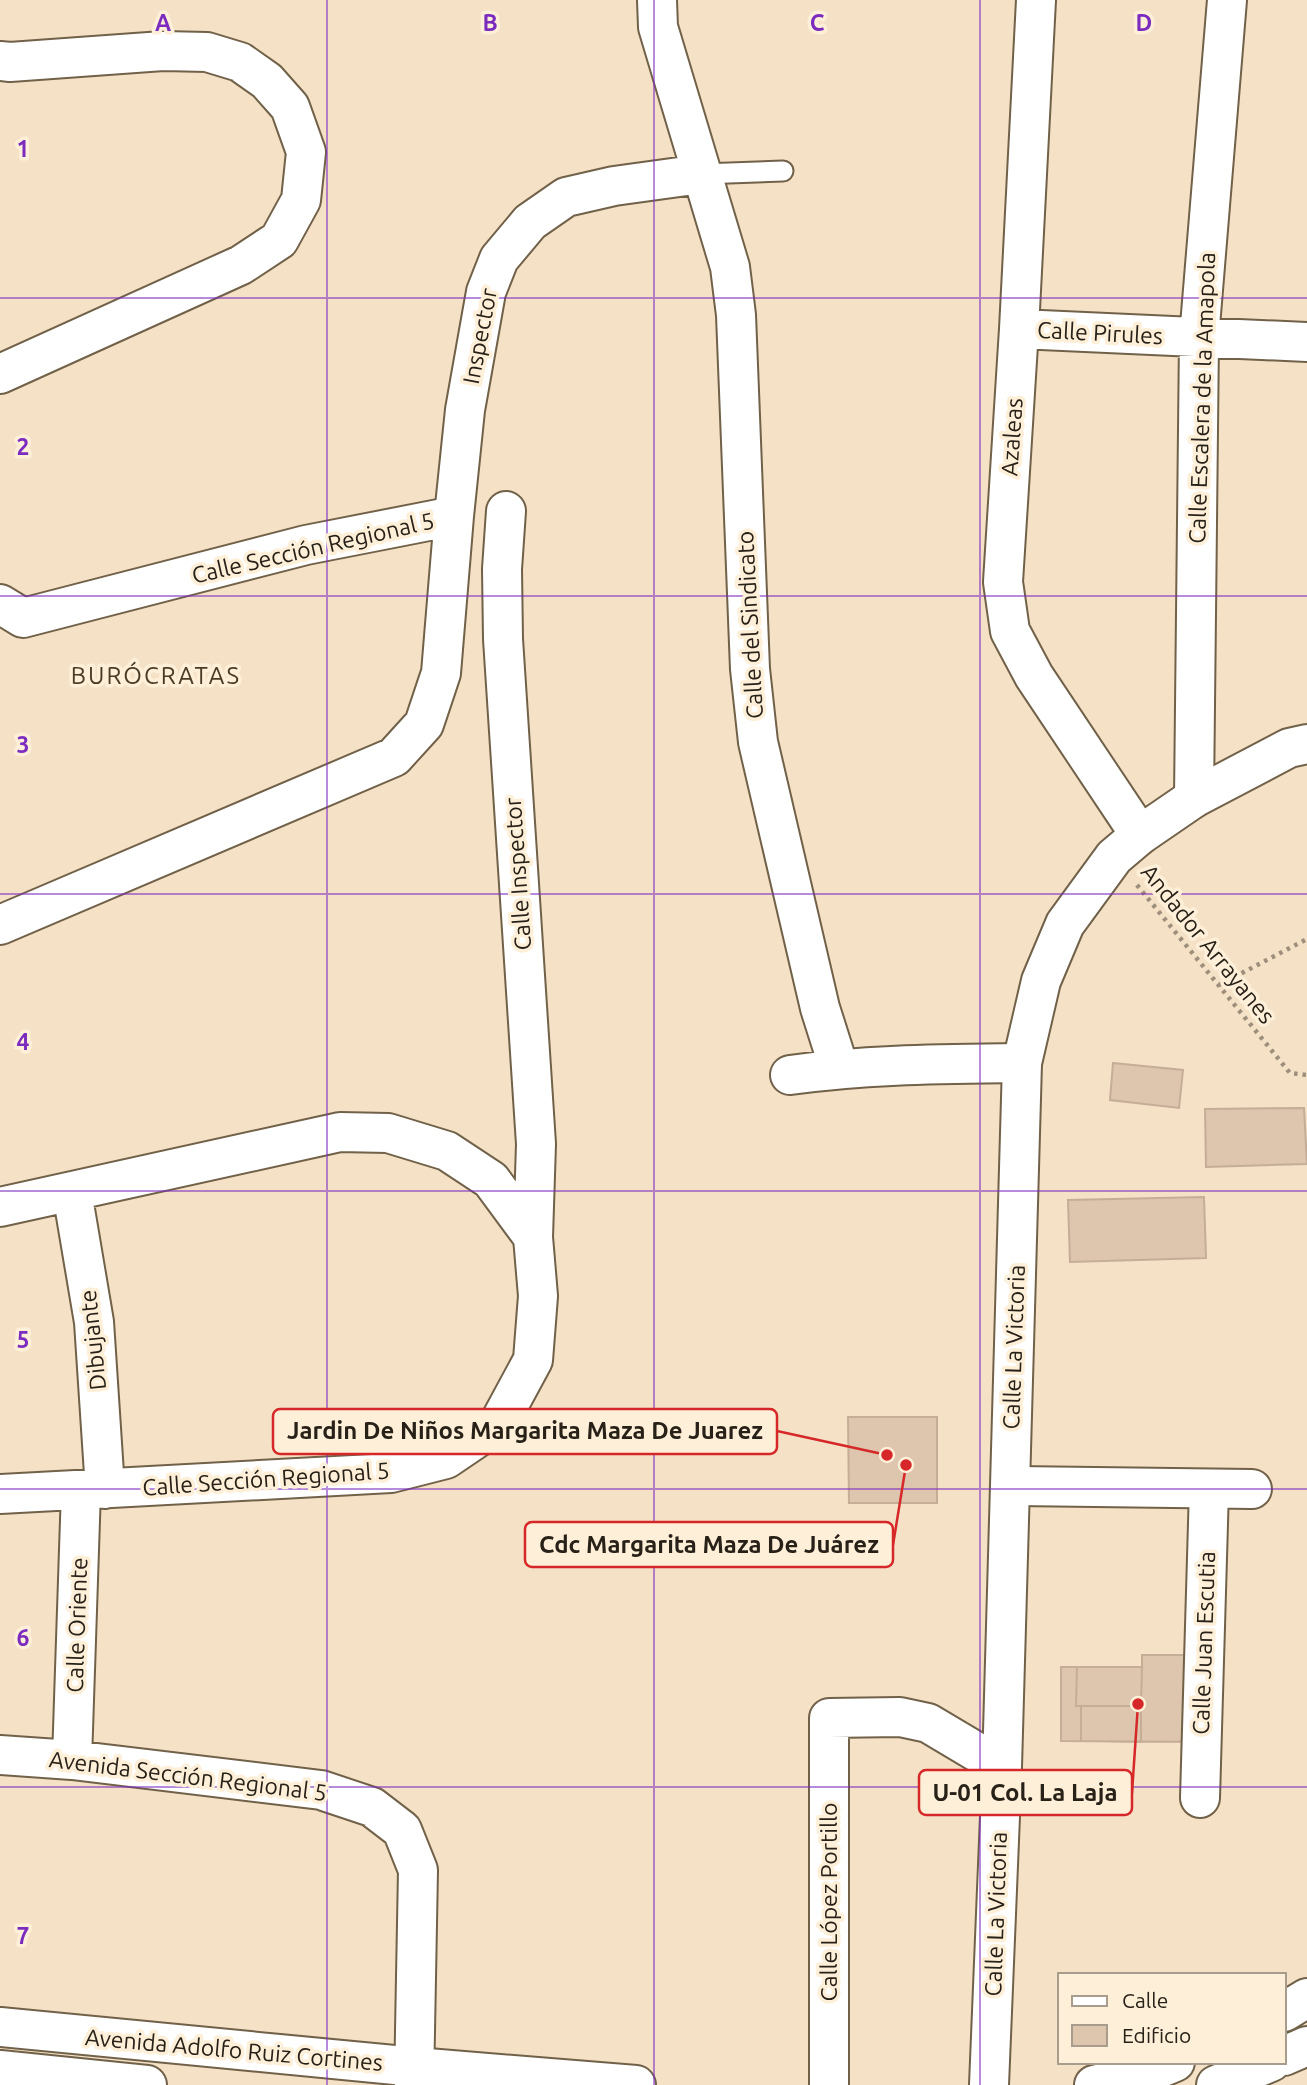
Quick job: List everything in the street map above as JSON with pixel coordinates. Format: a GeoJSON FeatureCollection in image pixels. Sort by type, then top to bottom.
{"type":"FeatureCollection","features":[{"type":"Feature","properties":{"kind":"street","name":"Calle del Sindicato"},"geometry":{"type":"LineString","coordinates":[[657,0],[658,27],[730,267],[736,315],[750,668],[758,742],[820,1008],[839,1068]]}},
{"type":"Feature","properties":{"kind":"street","name":"Azaleas"},"geometry":{"type":"LineString","coordinates":[[1036,0],[1003,582],[1010,631],[1127,846]]}},
{"type":"Feature","properties":{"kind":"street","name":"Calle Escalera de la Amapola"},"geometry":{"type":"LineString","coordinates":[[1194,797],[1199,338],[1227,0]]}},
{"type":"Feature","properties":{"kind":"street"},"geometry":{"type":"LineString","coordinates":[[0,61],[163,51],[207,52],[240,62],[267,81],[290,107],[306,152],[300,200],[279,240],[241,265],[0,374]]}},
{"type":"Feature","properties":{"kind":"street","name":"Inspector"},"geometry":{"type":"LineString","coordinates":[[454,516],[465,410],[483,305],[499,259],[530,222],[566,197],[614,186],[701,174]]}},
{"type":"Feature","properties":{"kind":"street","name":"Calle Pirules"},"geometry":{"type":"LineString","coordinates":[[1019,329],[1307,342]]}},
{"type":"Feature","properties":{"kind":"street","name":"Calle Inspector"},"geometry":{"type":"LineString","coordinates":[[506,511],[502,569],[503,639],[536,1144],[533,1237]]}},
{"type":"Feature","properties":{"kind":"street","name":"Calle Sección Regional 5"},"geometry":{"type":"LineString","coordinates":[[0,604],[23,618],[306,545],[454,516],[441,673],[424,724],[394,758],[0,925]]}},
{"type":"Feature","properties":{"kind":"street","name":"Calle La Victoria"},"geometry":{"type":"LineString","coordinates":[[989,2085],[1002,1767],[1022,1063],[1041,981],[1065,924],[1127,846],[1194,797],[1289,748],[1307,744]]}},
{"type":"Feature","properties":{"kind":"street"},"geometry":{"type":"LineString","coordinates":[[790,1075],[839,1068],[1022,1063]]}},
{"type":"Feature","properties":{"kind":"street"},"geometry":{"type":"LineString","coordinates":[[0,1207],[340,1132],[388,1133],[447,1151],[491,1180],[533,1237]]}},
{"type":"Feature","properties":{"kind":"street","name":"Dibujante"},"geometry":{"type":"LineString","coordinates":[[72,1192],[94,1322],[93,1489]]}},
{"type":"Feature","properties":{"kind":"street","name":"Calle Sección Regional 5"},"geometry":{"type":"LineString","coordinates":[[0,1494],[391,1473],[446,1460],[499,1423],[533,1360],[538,1296],[533,1237]]}},
{"type":"Feature","properties":{"kind":"street"},"geometry":{"type":"LineString","coordinates":[[1011,1486],[1252,1489]]}},
{"type":"Feature","properties":{"kind":"street","name":"Calle Oriente"},"geometry":{"type":"LineString","coordinates":[[72,1760],[93,1489]]}},
{"type":"Feature","properties":{"kind":"street","name":"Calle Juan Escutia"},"geometry":{"type":"LineString","coordinates":[[1199,1798],[1209,1489]]}},
{"type":"Feature","properties":{"kind":"street","name":"Calle López Portillo"},"geometry":{"type":"LineString","coordinates":[[829,2085],[829,1718],[900,1717],[928,1723],[1002,1767]]}},
{"type":"Feature","properties":{"kind":"street","name":"Avenida Sección Regional 5"},"geometry":{"type":"LineString","coordinates":[[0,1755],[72,1760],[321,1790],[372,1807],[402,1830],[418,1870],[414,2076]]}},
{"type":"Feature","properties":{"kind":"street"},"geometry":{"type":"LineString","coordinates":[[1286,2011],[1307,1998]]}},
{"type":"Feature","properties":{"kind":"street","name":"Avenida Adolfo Ruiz Cortines"},"geometry":{"type":"LineString","coordinates":[[0,2027],[414,2076],[635,2085]]}},
{"type":"Feature","properties":{"kind":"street"},"geometry":{"type":"LineString","coordinates":[[1286,2055],[1307,2046]]}},
{"type":"Feature","properties":{"kind":"street"},"geometry":{"type":"LineString","coordinates":[[1094,2085],[1170,2064]]}},
{"type":"Feature","properties":{"kind":"street"},"geometry":{"type":"LineString","coordinates":[[1216,2085],[1266,2064]]}},
{"type":"Feature","properties":{"kind":"street","name":"Avenida Adolfo Ruiz Cortines"},"geometry":{"type":"LineString","coordinates":[[0,2070],[147,2085]]}},
{"type":"Feature","properties":{"kind":"lane"},"geometry":{"type":"LineString","coordinates":[[701,174],[783,171]]}},
{"type":"Feature","properties":{"kind":"path","name":"Andador Arrayanes"},"geometry":{"type":"LineString","coordinates":[[1127,846],[1219,985],[1290,1073],[1307,1075]]}},
{"type":"Feature","properties":{"kind":"path"},"geometry":{"type":"LineString","coordinates":[[1219,985],[1307,939]]}},
{"type":"Feature","properties":{"kind":"building"},"geometry":{"type":"Polygon","coordinates":[[[1113,1063],[1183,1070],[1179,1108],[1110,1100],[1113,1063]]]}},
{"type":"Feature","properties":{"kind":"building"},"geometry":{"type":"Polygon","coordinates":[[[1304,1108],[1307,1164],[1206,1167],[1205,1109],[1304,1108]]]}},
{"type":"Feature","properties":{"kind":"building"},"geometry":{"type":"Polygon","coordinates":[[[1204,1197],[1206,1258],[1070,1262],[1068,1200],[1204,1197]]]}},
{"type":"Feature","properties":{"kind":"building"},"geometry":{"type":"Polygon","coordinates":[[[848,1417],[937,1417],[937,1503],[849,1503],[848,1417]]]}},
{"type":"Feature","properties":{"kind":"building"},"geometry":{"type":"Polygon","coordinates":[[[1142,1655],[1216,1655],[1216,1742],[1061,1741],[1061,1667],[1142,1667],[1142,1655]]]}},
{"type":"Feature","properties":{"kind":"building"},"geometry":{"type":"Polygon","coordinates":[[[1077,1667],[1142,1667],[1141,1706],[1076,1706],[1077,1667]]]}},
{"type":"Feature","properties":{"kind":"building"},"geometry":{"type":"Polygon","coordinates":[[[1081,1706],[1141,1706],[1141,1742],[1081,1741],[1081,1706]]]}},
{"type":"Feature","properties":{"kind":"place","name":"Jardin De Niños Margarita Maza De Juarez"},"geometry":{"type":"Point","coordinates":[887,1455]}},
{"type":"Feature","properties":{"kind":"place","name":"Cdc Margarita Maza De Juárez"},"geometry":{"type":"Point","coordinates":[906,1465]}},
{"type":"Feature","properties":{"kind":"place","name":"U-01 Col. La Laja"},"geometry":{"type":"Point","coordinates":[1138,1704]}},
{"type":"Feature","properties":{"kind":"district","name":"BURÓCRATAS"},"geometry":{"type":"Point","coordinates":[156,676]}}]}
